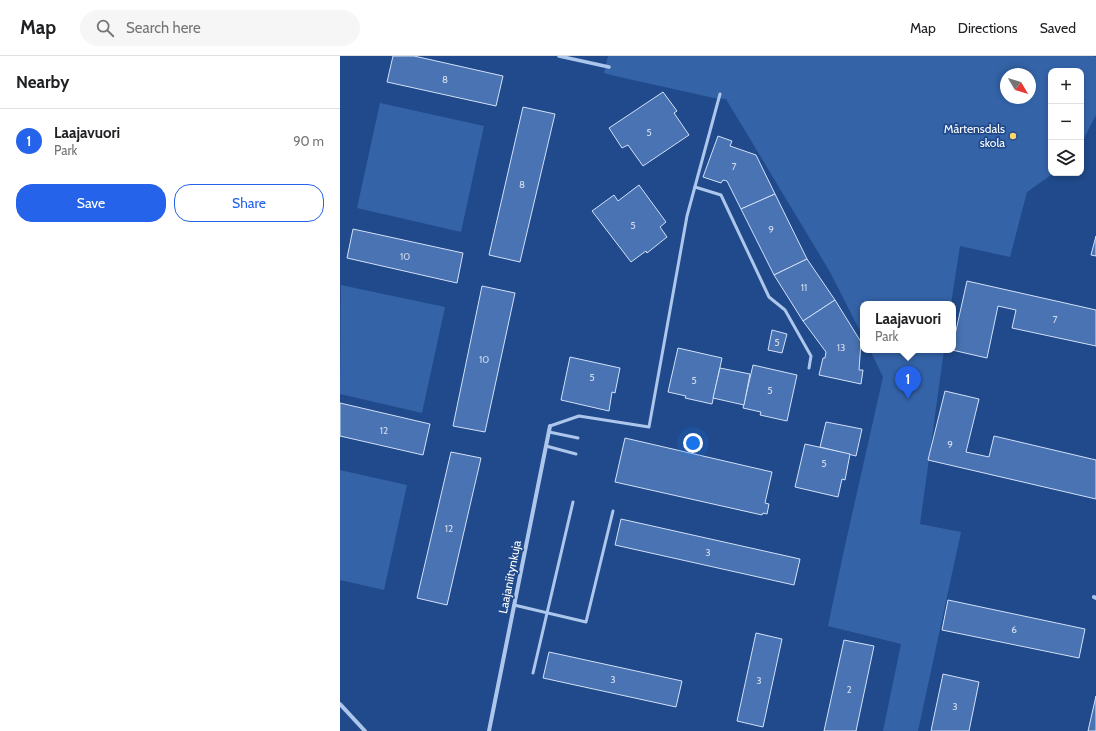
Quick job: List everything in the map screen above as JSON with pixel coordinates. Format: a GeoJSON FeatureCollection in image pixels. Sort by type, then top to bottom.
{"type":"FeatureCollection","features":[{"type":"Feature","properties":{"kind":"street"},"geometry":{"type":"LineString","coordinates":[[559,56],[609,67]]}},
{"type":"Feature","properties":{"kind":"street","name":"Laajaniitynkuja"},"geometry":{"type":"LineString","coordinates":[[489,731],[550,426]]}},
{"type":"Feature","properties":{"kind":"street"},"geometry":{"type":"LineString","coordinates":[[340,704],[366,731]]}},
{"type":"Feature","properties":{"kind":"lane"},"geometry":{"type":"LineString","coordinates":[[550,426],[579,416],[649,427],[687,216],[720,94]]}},
{"type":"Feature","properties":{"kind":"lane"},"geometry":{"type":"LineString","coordinates":[[695,187],[721,195],[769,297],[785,310],[811,356],[809,368]]}},
{"type":"Feature","properties":{"kind":"lane"},"geometry":{"type":"LineString","coordinates":[[549,432],[578,438]]}},
{"type":"Feature","properties":{"kind":"lane"},"geometry":{"type":"LineString","coordinates":[[546,446],[576,454]]}},
{"type":"Feature","properties":{"kind":"lane"},"geometry":{"type":"LineString","coordinates":[[533,673],[573,502]]}},
{"type":"Feature","properties":{"kind":"lane"},"geometry":{"type":"LineString","coordinates":[[514,605],[586,622],[613,511]]}},
{"type":"Feature","properties":{"kind":"shaded area"},"geometry":{"type":"Polygon","coordinates":[[[608,56],[1096,57],[1096,115],[1084,138],[1084,68],[1048,68],[1048,176],[1050,176],[1027,192],[1010,257],[960,246],[951,301],[860,301],[860,331],[830,272],[726,99],[714,98],[604,73],[608,56]]]}},
{"type":"Feature","properties":{"kind":"shaded area"},"geometry":{"type":"Polygon","coordinates":[[[380,103],[484,126],[461,232],[357,208],[380,103]]]}},
{"type":"Feature","properties":{"kind":"shaded area"},"geometry":{"type":"Polygon","coordinates":[[[341,285],[445,307],[422,413],[340,394],[341,285]]]}},
{"type":"Feature","properties":{"kind":"shaded area"},"geometry":{"type":"Polygon","coordinates":[[[871,353],[944,353],[920,524],[961,532],[918,731],[883,731],[901,644],[828,626],[883,377],[871,353]]]}},
{"type":"Feature","properties":{"kind":"shaded area"},"geometry":{"type":"Polygon","coordinates":[[[340,470],[407,485],[384,590],[340,580],[340,470]]]}},
{"type":"Feature","properties":{"kind":"building"},"geometry":{"type":"Polygon","coordinates":[[[393,56],[414,56],[503,76],[496,106],[387,82],[393,56]]]}},
{"type":"Feature","properties":{"kind":"building"},"geometry":{"type":"Polygon","coordinates":[[[663,92],[677,111],[674,113],[689,135],[643,166],[628,145],[622,148],[609,128],[663,92]]]}},
{"type":"Feature","properties":{"kind":"building"},"geometry":{"type":"Polygon","coordinates":[[[523,107],[555,114],[520,262],[489,255],[523,107]]]}},
{"type":"Feature","properties":{"kind":"building"},"geometry":{"type":"Polygon","coordinates":[[[718,136],[732,141],[730,146],[756,155],[775,194],[741,209],[727,181],[723,180],[721,183],[703,177],[718,136]]]}},
{"type":"Feature","properties":{"kind":"building"},"geometry":{"type":"Polygon","coordinates":[[[639,185],[666,222],[660,227],[667,237],[647,253],[646,251],[631,262],[592,211],[614,195],[618,201],[639,185]]]}},
{"type":"Feature","properties":{"kind":"building"},"geometry":{"type":"Polygon","coordinates":[[[775,194],[807,259],[774,275],[741,209],[775,194]]]}},
{"type":"Feature","properties":{"kind":"building"},"geometry":{"type":"Polygon","coordinates":[[[353,229],[463,253],[457,283],[347,258],[353,229]]]}},
{"type":"Feature","properties":{"kind":"building"},"geometry":{"type":"Polygon","coordinates":[[[1096,236],[1096,256],[1091,255],[1096,236]]]}},
{"type":"Feature","properties":{"kind":"building"},"geometry":{"type":"Polygon","coordinates":[[[807,259],[835,300],[803,321],[774,275],[807,259]]]}},
{"type":"Feature","properties":{"kind":"building"},"geometry":{"type":"Polygon","coordinates":[[[967,281],[1096,310],[1096,346],[1012,328],[1016,310],[998,306],[987,358],[956,351],[956,330],[967,281]]]}},
{"type":"Feature","properties":{"kind":"building"},"geometry":{"type":"Polygon","coordinates":[[[482,286],[515,293],[485,432],[453,426],[482,286]]]}},
{"type":"Feature","properties":{"kind":"building"},"geometry":{"type":"Polygon","coordinates":[[[835,300],[860,340],[859,370],[863,370],[861,384],[819,375],[826,352],[803,321],[835,300]]]}},
{"type":"Feature","properties":{"kind":"building"},"geometry":{"type":"Polygon","coordinates":[[[772,330],[787,334],[782,353],[768,350],[772,330]]]}},
{"type":"Feature","properties":{"kind":"building"},"geometry":{"type":"Polygon","coordinates":[[[678,348],[722,358],[712,404],[685,398],[686,396],[668,392],[678,348]]]}},
{"type":"Feature","properties":{"kind":"building"},"geometry":{"type":"Polygon","coordinates":[[[570,357],[620,368],[615,393],[612,392],[609,411],[561,400],[570,357]]]}},
{"type":"Feature","properties":{"kind":"building"},"geometry":{"type":"Polygon","coordinates":[[[753,365],[797,375],[787,421],[760,415],[761,412],[743,408],[753,365]]]}},
{"type":"Feature","properties":{"kind":"building"},"geometry":{"type":"Polygon","coordinates":[[[720,368],[750,374],[744,405],[713,398],[720,368]]]}},
{"type":"Feature","properties":{"kind":"building"},"geometry":{"type":"Polygon","coordinates":[[[945,391],[979,399],[966,452],[989,457],[994,436],[1096,460],[1096,499],[928,460],[945,391]]]}},
{"type":"Feature","properties":{"kind":"building"},"geometry":{"type":"Polygon","coordinates":[[[340,403],[430,424],[423,455],[340,436],[340,403]]]}},
{"type":"Feature","properties":{"kind":"building"},"geometry":{"type":"Polygon","coordinates":[[[826,422],[862,429],[856,456],[820,447],[826,422]]]}},
{"type":"Feature","properties":{"kind":"building"},"geometry":{"type":"Polygon","coordinates":[[[625,438],[772,472],[765,503],[769,504],[767,514],[763,513],[762,515],[615,482],[625,438]]]}},
{"type":"Feature","properties":{"kind":"building"},"geometry":{"type":"Polygon","coordinates":[[[805,444],[850,454],[845,480],[842,479],[838,497],[795,487],[805,444]]]}},
{"type":"Feature","properties":{"kind":"building"},"geometry":{"type":"Polygon","coordinates":[[[451,452],[481,458],[447,605],[417,598],[451,452]]]}},
{"type":"Feature","properties":{"kind":"building"},"geometry":{"type":"Polygon","coordinates":[[[621,519],[800,559],[794,585],[615,545],[621,519]]]}},
{"type":"Feature","properties":{"kind":"building"},"geometry":{"type":"Polygon","coordinates":[[[948,600],[1085,629],[1079,658],[942,630],[948,600]]]}},
{"type":"Feature","properties":{"kind":"building"},"geometry":{"type":"Polygon","coordinates":[[[756,633],[782,639],[763,727],[737,721],[756,633]]]}},
{"type":"Feature","properties":{"kind":"building"},"geometry":{"type":"Polygon","coordinates":[[[844,640],[874,646],[856,731],[824,731],[844,640]]]}},
{"type":"Feature","properties":{"kind":"building"},"geometry":{"type":"Polygon","coordinates":[[[549,652],[682,681],[676,707],[543,678],[549,652]]]}},
{"type":"Feature","properties":{"kind":"building"},"geometry":{"type":"Polygon","coordinates":[[[943,674],[979,682],[969,731],[931,731],[943,674]]]}},
{"type":"Feature","properties":{"kind":"building"},"geometry":{"type":"Polygon","coordinates":[[[1096,696],[1096,731],[1088,731],[1096,696]]]}},
{"type":"Feature","properties":{"kind":"place","name":"Mårtensdals skola"},"geometry":{"type":"Point","coordinates":[1013,136]}},
{"type":"Feature","properties":{"kind":"place","name":"Laajavuori"},"geometry":{"type":"Point","coordinates":[908,399]}}]}
